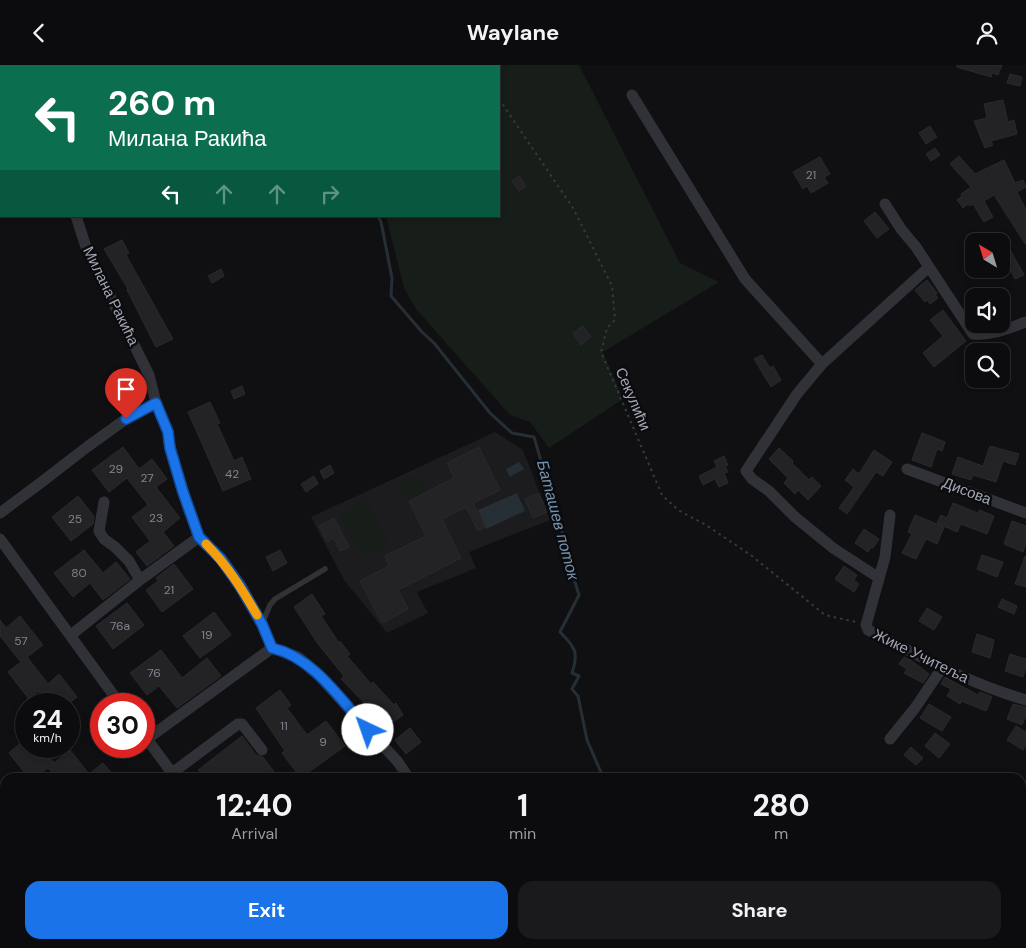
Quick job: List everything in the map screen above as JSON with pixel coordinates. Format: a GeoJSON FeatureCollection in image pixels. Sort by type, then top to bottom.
{"type":"FeatureCollection","features":[{"type":"Feature","properties":{"kind":"street"},"geometry":{"type":"LineString","coordinates":[[632,95],[745,279],[822,364]]}},
{"type":"Feature","properties":{"kind":"street"},"geometry":{"type":"LineString","coordinates":[[885,204],[973,334],[983,335],[1026,322]]}},
{"type":"Feature","properties":{"kind":"street","name":"Милана Ракића"},"geometry":{"type":"LineString","coordinates":[[76,217],[87,250],[150,375],[156,403],[168,432],[170,448],[199,537],[226,566],[240,586],[262,624],[272,648]]}},
{"type":"Feature","properties":{"kind":"street"},"geometry":{"type":"LineString","coordinates":[[879,578],[825,541],[795,517],[769,491],[752,479],[746,471],[797,394],[822,364],[929,267]]}},
{"type":"Feature","properties":{"kind":"street"},"geometry":{"type":"LineString","coordinates":[[0,513],[118,424],[156,403]]}},
{"type":"Feature","properties":{"kind":"street","name":"Дисова"},"geometry":{"type":"LineString","coordinates":[[907,469],[1026,513]]}},
{"type":"Feature","properties":{"kind":"street"},"geometry":{"type":"LineString","coordinates":[[104,502],[99,531],[104,539],[115,547],[128,561],[140,580]]}},
{"type":"Feature","properties":{"kind":"street","name":"Жике Учитеља"},"geometry":{"type":"LineString","coordinates":[[890,515],[885,557],[866,625],[868,630],[942,668],[1000,693],[1026,700]]}},
{"type":"Feature","properties":{"kind":"street"},"geometry":{"type":"LineString","coordinates":[[70,635],[199,537]]}},
{"type":"Feature","properties":{"kind":"street"},"geometry":{"type":"LineString","coordinates":[[0,539],[112,693]]}},
{"type":"Feature","properties":{"kind":"street"},"geometry":{"type":"LineString","coordinates":[[155,730],[272,648],[298,657],[314,670],[398,762],[405,773]]}},
{"type":"Feature","properties":{"kind":"street"},"geometry":{"type":"LineString","coordinates":[[890,739],[915,708],[942,668]]}},
{"type":"Feature","properties":{"kind":"street"},"geometry":{"type":"LineString","coordinates":[[177,773],[238,724],[242,724],[262,750]]}},
{"type":"Feature","properties":{"kind":"street"},"geometry":{"type":"LineString","coordinates":[[155,750],[172,773]]}},
{"type":"Feature","properties":{"kind":"lane"},"geometry":{"type":"LineString","coordinates":[[262,624],[274,599],[325,569]]}},
{"type":"Feature","properties":{"kind":"path","name":"Секулићи"},"geometry":{"type":"LineString","coordinates":[[500,101],[517,128],[564,193],[612,286],[615,320],[607,327],[601,352],[662,495],[678,510],[706,525],[752,556],[825,615],[866,625]]}},
{"type":"Feature","properties":{"kind":"shaded area"},"geometry":{"type":"Polygon","coordinates":[[[500,65],[579,65],[680,263],[719,282],[603,352],[623,399],[549,448],[530,422],[510,415],[416,309],[404,288],[386,217],[500,217],[500,65]]]}},
{"type":"Feature","properties":{"kind":"shaded area"},"geometry":{"type":"Polygon","coordinates":[[[495,432],[523,450],[550,520],[469,552],[476,568],[417,592],[428,613],[387,633],[344,580],[311,517],[495,432]]]}},
{"type":"Feature","properties":{"kind":"shaded area"},"geometry":{"type":"Polygon","coordinates":[[[519,462],[524,469],[510,477],[506,469],[519,462]]]}},
{"type":"Feature","properties":{"kind":"shaded area"},"geometry":{"type":"Polygon","coordinates":[[[418,474],[426,491],[406,501],[397,484],[418,474]]]}},
{"type":"Feature","properties":{"kind":"shaded area"},"geometry":{"type":"Polygon","coordinates":[[[517,493],[525,511],[486,529],[478,510],[517,493]]]}},
{"type":"Feature","properties":{"kind":"shaded area"},"geometry":{"type":"Polygon","coordinates":[[[366,498],[390,543],[361,558],[338,513],[366,498]]]}},
{"type":"Feature","properties":{"kind":"building"},"geometry":{"type":"Polygon","coordinates":[[[957,65],[1002,65],[998,75],[992,73],[991,77],[957,67],[957,65]]]}},
{"type":"Feature","properties":{"kind":"building"},"geometry":{"type":"Polygon","coordinates":[[[1010,74],[1022,77],[1020,86],[1007,83],[1010,74]]]}},
{"type":"Feature","properties":{"kind":"building"},"geometry":{"type":"Polygon","coordinates":[[[1003,100],[1008,122],[1014,120],[1017,134],[991,141],[993,145],[985,148],[974,121],[987,118],[984,104],[1003,100]]]}},
{"type":"Feature","properties":{"kind":"building"},"geometry":{"type":"Polygon","coordinates":[[[930,126],[937,137],[926,144],[919,133],[930,126]]]}},
{"type":"Feature","properties":{"kind":"building"},"geometry":{"type":"Polygon","coordinates":[[[935,148],[940,155],[931,161],[926,154],[935,148]]]}},
{"type":"Feature","properties":{"kind":"building"},"geometry":{"type":"Polygon","coordinates":[[[959,156],[975,174],[1004,160],[1015,183],[1023,180],[1026,187],[1017,192],[1026,210],[1026,245],[994,195],[984,201],[993,217],[984,222],[973,204],[970,206],[968,204],[963,208],[957,200],[962,196],[961,194],[971,187],[950,164],[959,156]]]}},
{"type":"Feature","properties":{"kind":"building"},"geometry":{"type":"Polygon","coordinates":[[[820,157],[830,174],[824,177],[828,183],[811,193],[807,186],[803,189],[793,172],[820,157]]]}},
{"type":"Feature","properties":{"kind":"building"},"geometry":{"type":"Polygon","coordinates":[[[519,176],[526,186],[519,191],[512,181],[519,176]]]}},
{"type":"Feature","properties":{"kind":"building"},"geometry":{"type":"Polygon","coordinates":[[[875,212],[889,229],[877,238],[864,221],[875,212]]]}},
{"type":"Feature","properties":{"kind":"building"},"geometry":{"type":"Polygon","coordinates":[[[122,240],[129,253],[126,255],[173,339],[156,347],[128,289],[104,249],[122,240]]]}},
{"type":"Feature","properties":{"kind":"building"},"geometry":{"type":"Polygon","coordinates":[[[1010,249],[1024,275],[1015,279],[1010,270],[1010,249]]]}},
{"type":"Feature","properties":{"kind":"building"},"geometry":{"type":"Polygon","coordinates":[[[221,269],[224,276],[212,283],[208,276],[221,269]]]}},
{"type":"Feature","properties":{"kind":"building"},"geometry":{"type":"Polygon","coordinates":[[[927,280],[937,293],[935,294],[938,298],[930,304],[927,300],[925,302],[915,290],[927,280]]]}},
{"type":"Feature","properties":{"kind":"building"},"geometry":{"type":"Polygon","coordinates":[[[943,310],[966,341],[934,367],[923,353],[943,336],[930,320],[943,310]]]}},
{"type":"Feature","properties":{"kind":"building"},"geometry":{"type":"Polygon","coordinates":[[[583,326],[591,337],[581,345],[573,333],[583,326]]]}},
{"type":"Feature","properties":{"kind":"building"},"geometry":{"type":"Polygon","coordinates":[[[762,355],[770,368],[773,366],[781,380],[771,387],[754,359],[762,355]]]}},
{"type":"Feature","properties":{"kind":"building"},"geometry":{"type":"Polygon","coordinates":[[[242,386],[245,394],[234,399],[231,391],[242,386]]]}},
{"type":"Feature","properties":{"kind":"building"},"geometry":{"type":"Polygon","coordinates":[[[210,402],[220,423],[217,424],[234,461],[242,457],[251,479],[223,491],[188,412],[210,402]]]}},
{"type":"Feature","properties":{"kind":"building"},"geometry":{"type":"Polygon","coordinates":[[[922,433],[945,442],[942,451],[937,449],[931,467],[912,460],[922,433]]]}},
{"type":"Feature","properties":{"kind":"building"},"geometry":{"type":"Polygon","coordinates":[[[990,446],[1019,454],[1015,465],[1003,461],[996,482],[973,475],[971,480],[952,474],[958,457],[983,466],[990,446]]]}},
{"type":"Feature","properties":{"kind":"building"},"geometry":{"type":"Polygon","coordinates":[[[123,447],[139,469],[152,459],[167,479],[156,487],[180,518],[163,532],[174,546],[147,566],[136,552],[150,541],[132,517],[148,505],[127,478],[109,492],[92,470],[123,447]]]}},
{"type":"Feature","properties":{"kind":"building"},"geometry":{"type":"Polygon","coordinates":[[[479,447],[500,490],[473,503],[485,527],[478,531],[466,507],[442,519],[461,558],[398,590],[408,609],[382,623],[360,581],[389,566],[385,556],[426,536],[409,501],[454,478],[447,463],[479,447]]]}},
{"type":"Feature","properties":{"kind":"building"},"geometry":{"type":"Polygon","coordinates":[[[779,448],[809,480],[812,477],[821,486],[808,500],[798,490],[795,494],[784,483],[788,478],[769,459],[779,448]]]}},
{"type":"Feature","properties":{"kind":"building"},"geometry":{"type":"Polygon","coordinates":[[[874,450],[892,462],[883,476],[876,472],[847,514],[839,508],[854,487],[845,480],[853,469],[859,474],[874,450]]]}},
{"type":"Feature","properties":{"kind":"building"},"geometry":{"type":"Polygon","coordinates":[[[724,456],[728,465],[725,466],[728,472],[724,473],[728,483],[719,487],[715,479],[703,485],[699,476],[717,467],[714,461],[724,456]]]}},
{"type":"Feature","properties":{"kind":"building"},"geometry":{"type":"Polygon","coordinates":[[[330,465],[334,473],[324,479],[320,471],[330,465]]]}},
{"type":"Feature","properties":{"kind":"building"},"geometry":{"type":"Polygon","coordinates":[[[314,476],[318,484],[306,492],[301,484],[314,476]]]}},
{"type":"Feature","properties":{"kind":"building"},"geometry":{"type":"Polygon","coordinates":[[[539,493],[547,512],[533,518],[525,499],[539,493]]]}},
{"type":"Feature","properties":{"kind":"building"},"geometry":{"type":"Polygon","coordinates":[[[78,496],[94,516],[93,524],[71,541],[52,517],[78,496]]]}},
{"type":"Feature","properties":{"kind":"building"},"geometry":{"type":"Polygon","coordinates":[[[953,503],[978,513],[979,510],[994,516],[987,534],[961,524],[957,532],[937,523],[941,515],[947,518],[953,503]]]}},
{"type":"Feature","properties":{"kind":"building"},"geometry":{"type":"Polygon","coordinates":[[[915,515],[944,527],[937,544],[926,539],[916,559],[902,553],[912,534],[908,532],[915,515]]]}},
{"type":"Feature","properties":{"kind":"building"},"geometry":{"type":"Polygon","coordinates":[[[334,518],[349,547],[340,551],[334,538],[327,542],[319,526],[334,518]]]}},
{"type":"Feature","properties":{"kind":"building"},"geometry":{"type":"Polygon","coordinates":[[[1012,521],[1026,526],[1026,543],[1023,552],[1004,544],[1012,521]]]}},
{"type":"Feature","properties":{"kind":"building"},"geometry":{"type":"Polygon","coordinates":[[[864,529],[879,539],[868,552],[855,543],[864,529]]]}},
{"type":"Feature","properties":{"kind":"building"},"geometry":{"type":"Polygon","coordinates":[[[84,550],[103,573],[116,562],[130,579],[103,600],[90,583],[73,597],[54,573],[84,550]]]}},
{"type":"Feature","properties":{"kind":"building"},"geometry":{"type":"Polygon","coordinates":[[[280,550],[287,563],[273,571],[266,557],[280,550]]]}},
{"type":"Feature","properties":{"kind":"building"},"geometry":{"type":"Polygon","coordinates":[[[982,555],[1003,562],[997,577],[977,569],[982,555]]]}},
{"type":"Feature","properties":{"kind":"building"},"geometry":{"type":"Polygon","coordinates":[[[1026,556],[1026,587],[1015,584],[1026,556]]]}},
{"type":"Feature","properties":{"kind":"building"},"geometry":{"type":"Polygon","coordinates":[[[174,564],[193,589],[162,612],[146,590],[158,581],[156,578],[174,564]]]}},
{"type":"Feature","properties":{"kind":"building"},"geometry":{"type":"Polygon","coordinates":[[[844,566],[857,575],[854,580],[859,584],[854,592],[835,579],[844,566]]]}},
{"type":"Feature","properties":{"kind":"building"},"geometry":{"type":"Polygon","coordinates":[[[312,594],[325,614],[321,616],[339,643],[340,641],[350,654],[347,656],[371,684],[373,682],[394,705],[396,703],[403,715],[385,728],[377,716],[341,679],[344,676],[318,644],[294,607],[312,594]]]}},
{"type":"Feature","properties":{"kind":"building"},"geometry":{"type":"Polygon","coordinates":[[[1002,599],[1017,606],[1014,614],[998,607],[1002,599]]]}},
{"type":"Feature","properties":{"kind":"building"},"geometry":{"type":"Polygon","coordinates":[[[127,603],[144,625],[113,649],[96,626],[127,603]]]}},
{"type":"Feature","properties":{"kind":"building"},"geometry":{"type":"Polygon","coordinates":[[[927,608],[942,617],[934,630],[919,621],[927,608]]]}},
{"type":"Feature","properties":{"kind":"building"},"geometry":{"type":"Polygon","coordinates":[[[214,612],[231,635],[200,658],[183,636],[214,612]]]}},
{"type":"Feature","properties":{"kind":"building"},"geometry":{"type":"Polygon","coordinates":[[[20,616],[43,645],[27,657],[48,684],[59,674],[74,693],[40,693],[38,691],[36,693],[24,693],[8,672],[21,662],[0,636],[0,620],[6,628],[20,616]]]}},
{"type":"Feature","properties":{"kind":"building"},"geometry":{"type":"Polygon","coordinates":[[[977,634],[994,640],[990,658],[972,652],[977,634]]]}},
{"type":"Feature","properties":{"kind":"building"},"geometry":{"type":"Polygon","coordinates":[[[161,650],[182,678],[207,658],[221,676],[177,708],[159,686],[150,693],[145,693],[130,673],[161,650]]]}},
{"type":"Feature","properties":{"kind":"building"},"geometry":{"type":"Polygon","coordinates":[[[1010,654],[1026,659],[1023,677],[1005,671],[1010,654]]]}},
{"type":"Feature","properties":{"kind":"building"},"geometry":{"type":"Polygon","coordinates":[[[904,657],[929,674],[923,683],[904,673],[907,669],[899,664],[904,657]]]}},
{"type":"Feature","properties":{"kind":"building"},"geometry":{"type":"Polygon","coordinates":[[[945,677],[978,695],[980,692],[992,697],[986,711],[961,701],[960,704],[947,696],[951,689],[941,684],[945,677]]]}},
{"type":"Feature","properties":{"kind":"building"},"geometry":{"type":"Polygon","coordinates":[[[280,690],[291,705],[287,708],[307,735],[326,721],[345,746],[308,773],[297,773],[282,753],[285,751],[256,708],[280,690]]]}},
{"type":"Feature","properties":{"kind":"building"},"geometry":{"type":"Polygon","coordinates":[[[929,704],[951,717],[942,731],[920,718],[929,704]]]}},
{"type":"Feature","properties":{"kind":"building"},"geometry":{"type":"Polygon","coordinates":[[[1013,704],[1026,707],[1026,716],[1022,725],[1007,719],[1013,704]]]}},
{"type":"Feature","properties":{"kind":"building"},"geometry":{"type":"Polygon","coordinates":[[[1016,726],[1026,732],[1026,745],[1023,750],[1007,740],[1016,726]]]}},
{"type":"Feature","properties":{"kind":"building"},"geometry":{"type":"Polygon","coordinates":[[[410,728],[421,742],[406,754],[395,740],[410,728]]]}},
{"type":"Feature","properties":{"kind":"building"},"geometry":{"type":"Polygon","coordinates":[[[935,733],[950,744],[939,758],[925,746],[935,733]]]}},
{"type":"Feature","properties":{"kind":"building"},"geometry":{"type":"Polygon","coordinates":[[[242,736],[256,755],[263,757],[275,773],[201,773],[198,770],[242,736]]]}},
{"type":"Feature","properties":{"kind":"building"},"geometry":{"type":"Polygon","coordinates":[[[911,747],[923,758],[916,765],[904,755],[911,747]]]}},
{"type":"Feature","properties":{"kind":"building"},"geometry":{"type":"Polygon","coordinates":[[[15,748],[15,758],[50,758],[54,763],[60,758],[76,758],[88,773],[52,773],[48,768],[41,773],[25,773],[9,753],[15,748]]]}},
{"type":"Feature","properties":{"kind":"building"},"geometry":{"type":"Polygon","coordinates":[[[103,763],[112,773],[90,773],[103,763]]]}},
{"type":"Feature","properties":{"kind":"waterway","name":"Баташев поток"},"geometry":{"type":"LineString","coordinates":[[378,217],[392,278],[391,296],[434,343],[490,413],[512,433],[534,437],[557,505],[566,553],[579,595],[560,632],[574,650],[575,660],[572,673],[579,676],[572,689],[578,696],[587,740],[601,773]]}},
{"type":"Feature","properties":{"kind":"slow traffic"},"geometry":{"type":"LineString","coordinates":[[206,544],[221,559],[257,615]]}},
{"type":"Feature","properties":{"kind":"route"},"geometry":{"type":"LineString","coordinates":[[126,419],[156,403],[168,432],[170,448],[199,537],[221,559],[240,586],[262,624],[272,648],[290,653],[306,663],[368,730]]}}]}
